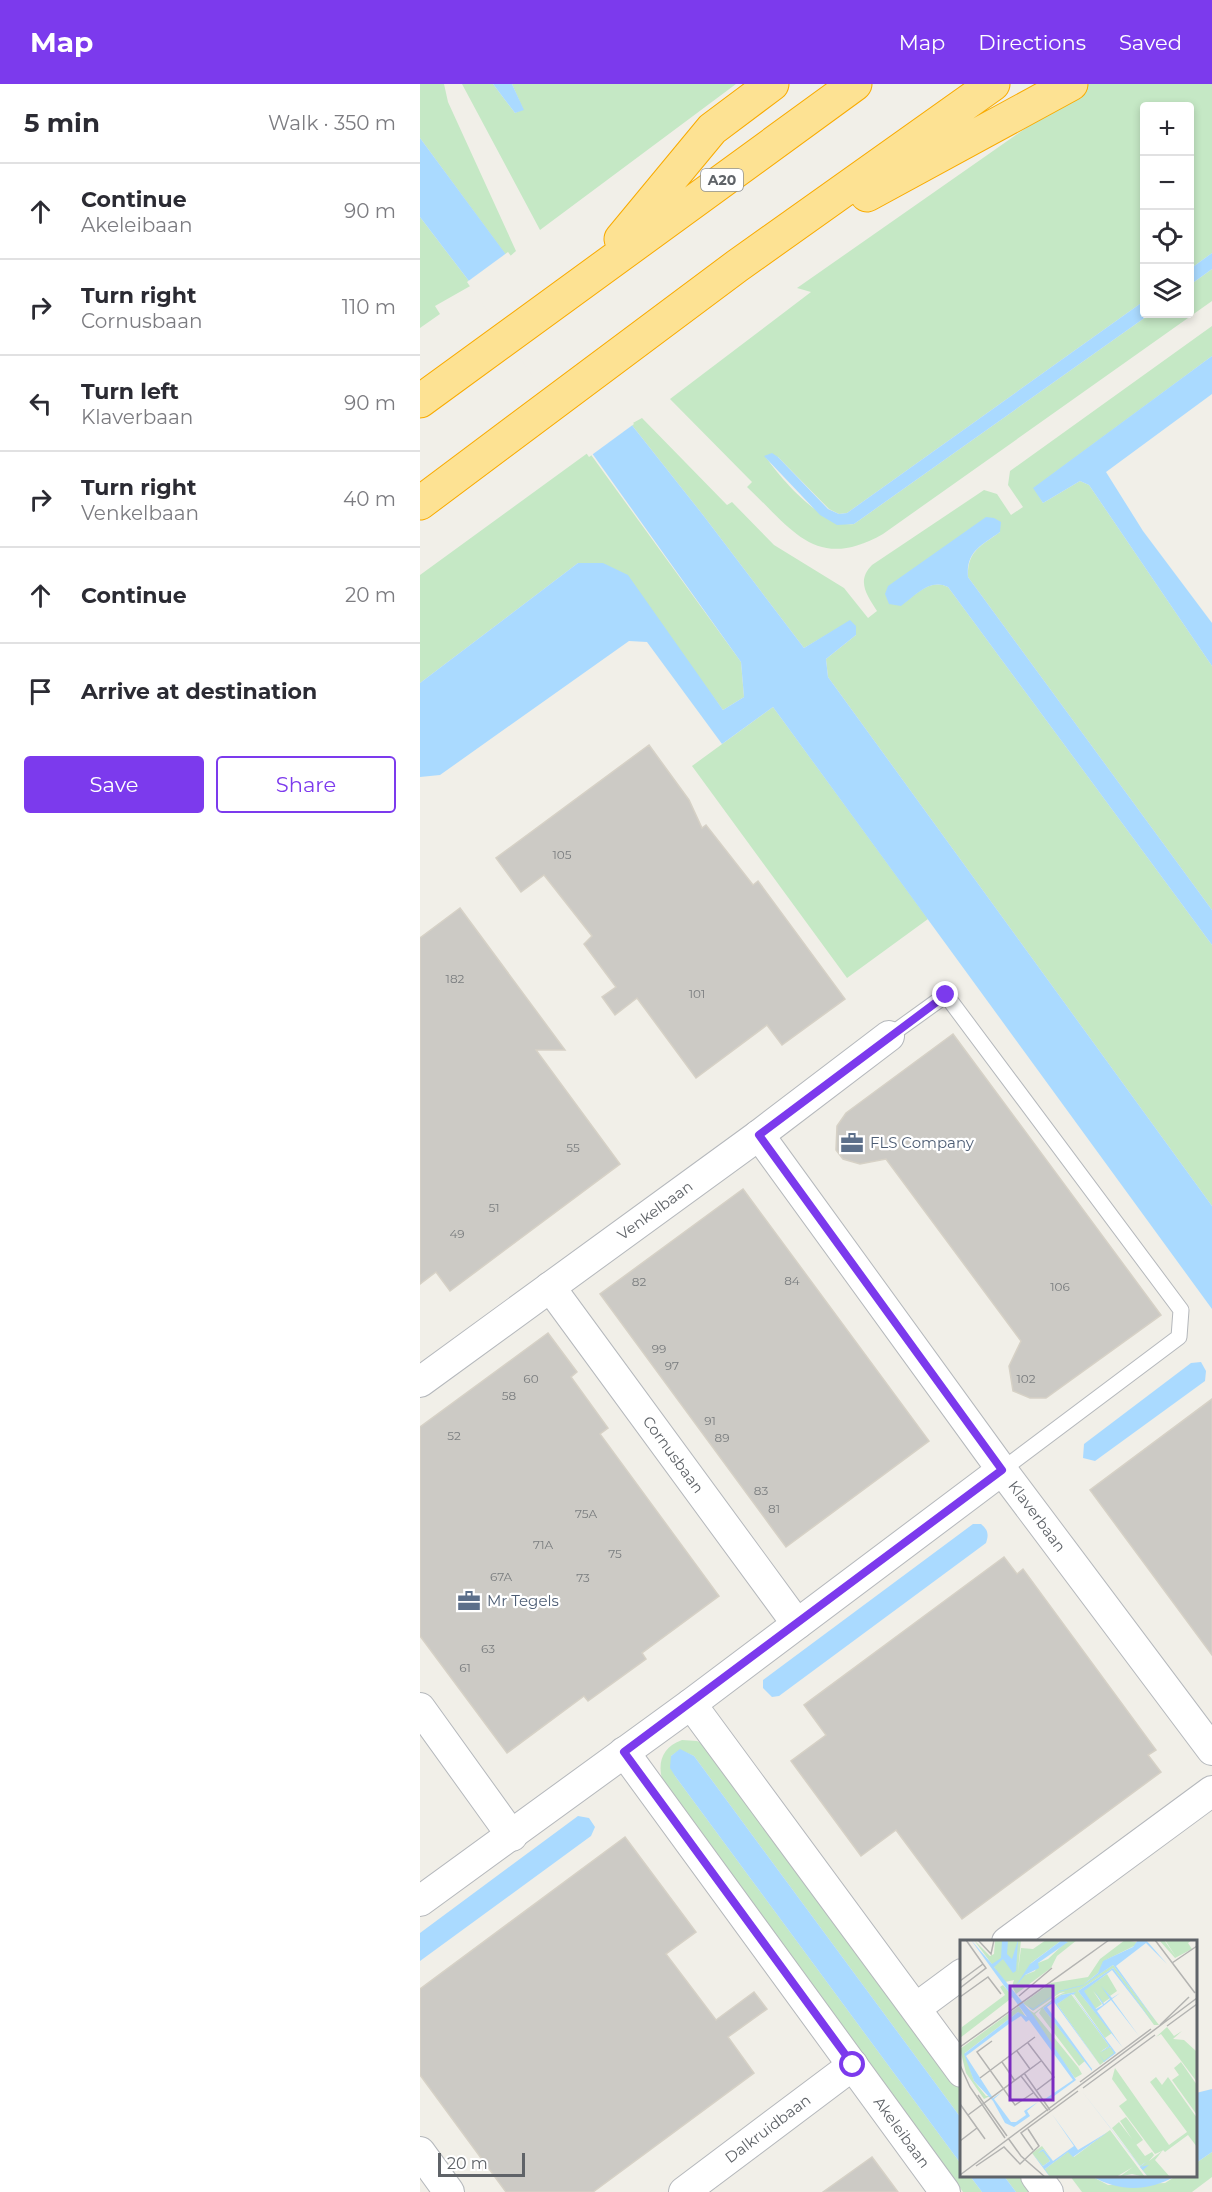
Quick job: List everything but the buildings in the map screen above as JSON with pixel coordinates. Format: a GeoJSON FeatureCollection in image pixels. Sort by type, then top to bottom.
{"type":"FeatureCollection","features":[{"type":"Feature","properties":{"kind":"highway","name":"A20"},"geometry":{"type":"LineString","coordinates":[[590,276],[712,129],[772,84]]}},
{"type":"Feature","properties":{"kind":"highway","name":"A20"},"geometry":{"type":"LineString","coordinates":[[420,401],[855,84]]}},
{"type":"Feature","properties":{"kind":"highway"},"geometry":{"type":"LineString","coordinates":[[420,503],[737,266],[993,84]]}},
{"type":"Feature","properties":{"kind":"highway"},"geometry":{"type":"LineString","coordinates":[[737,266],[1071,84]]}},
{"type":"Feature","properties":{"kind":"street","name":"Venkelbaan"},"geometry":{"type":"LineString","coordinates":[[420,1382],[759,1135],[889,1036]]}},
{"type":"Feature","properties":{"kind":"street","name":"Klaverbaan"},"geometry":{"type":"LineString","coordinates":[[759,1135],[1002,1470],[1212,1750]]}},
{"type":"Feature","properties":{"kind":"street","name":"Cornusbaan"},"geometry":{"type":"LineString","coordinates":[[550,1287],[797,1624]]}},
{"type":"Feature","properties":{"kind":"street"},"geometry":{"type":"LineString","coordinates":[[420,1901],[691,1704],[1002,1470]]}},
{"type":"Feature","properties":{"kind":"street"},"geometry":{"type":"LineString","coordinates":[[691,1704],[960,2069]]}},
{"type":"Feature","properties":{"kind":"street"},"geometry":{"type":"LineString","coordinates":[[420,1708],[512,1836]]}},
{"type":"Feature","properties":{"kind":"street","name":"Akeleibaan"},"geometry":{"type":"LineString","coordinates":[[624,1752],[945,2192]]}},
{"type":"Feature","properties":{"kind":"street"},"geometry":{"type":"LineString","coordinates":[[1007,1940],[1212,1791]]}},
{"type":"Feature","properties":{"kind":"street"},"geometry":{"type":"LineString","coordinates":[[916,2008],[960,1975]]}},
{"type":"Feature","properties":{"kind":"street","name":"Dalkruidbaan"},"geometry":{"type":"LineString","coordinates":[[684,2192],[853,2065]]}},
{"type":"Feature","properties":{"kind":"street"},"geometry":{"type":"LineString","coordinates":[[420,2152],[449,2192]]}},
{"type":"Feature","properties":{"kind":"street"},"geometry":{"type":"LineString","coordinates":[[1037,2177],[1048,2192]]}},
{"type":"Feature","properties":{"kind":"lane"},"geometry":{"type":"LineString","coordinates":[[889,1036],[946,995],[1181,1310],[1179,1337],[1002,1470]]}},
{"type":"Feature","properties":{"kind":"green space"},"geometry":{"type":"Polygon","coordinates":[[[420,84],[444,84],[448,102],[516,251],[508,258],[420,138],[420,84]]]}},
{"type":"Feature","properties":{"kind":"green space"},"geometry":{"type":"Polygon","coordinates":[[[462,84],[493,84],[515,113],[523,109],[512,84],[736,84],[540,230],[462,84]]]}},
{"type":"Feature","properties":{"kind":"green space"},"geometry":{"type":"Polygon","coordinates":[[[1089,84],[1212,84],[1212,253],[1194,266],[1194,102],[1140,102],[1140,304],[847,513],[839,514],[829,509],[778,457],[765,456],[792,489],[816,510],[842,523],[854,524],[1144,318],[1188,318],[883,534],[860,545],[840,549],[823,547],[807,541],[793,531],[747,487],[752,482],[670,399],[811,292],[797,288],[1089,84]]]}},
{"type":"Feature","properties":{"kind":"green space"},"geometry":{"type":"Polygon","coordinates":[[[420,217],[472,285],[435,306],[440,314],[420,328],[420,217]]]}},
{"type":"Feature","properties":{"kind":"green space"},"geometry":{"type":"Polygon","coordinates":[[[1212,269],[1212,301],[1194,314],[1194,282],[1212,269]]]}},
{"type":"Feature","properties":{"kind":"green space"},"geometry":{"type":"Polygon","coordinates":[[[1212,326],[1212,356],[1034,488],[1043,503],[1080,481],[1089,485],[1212,666],[1212,910],[968,577],[968,568],[973,555],[976,550],[1000,532],[1000,522],[901,606],[929,586],[948,587],[1212,945],[1212,1206],[828,677],[826,659],[856,635],[850,621],[804,648],[631,424],[642,418],[727,505],[732,502],[774,545],[844,588],[868,618],[877,611],[867,594],[864,582],[867,571],[872,565],[984,490],[997,494],[1011,515],[1023,507],[1008,485],[1010,471],[1212,326]]]}},
{"type":"Feature","properties":{"kind":"green space"},"geometry":{"type":"Polygon","coordinates":[[[589,452],[741,662],[744,697],[723,710],[692,668],[602,563],[578,563],[420,683],[420,575],[589,452]]]}},
{"type":"Feature","properties":{"kind":"green space"},"geometry":{"type":"Polygon","coordinates":[[[773,707],[928,919],[847,978],[692,766],[773,707]]]}},
{"type":"Feature","properties":{"kind":"green space"},"geometry":{"type":"Polygon","coordinates":[[[682,1740],[697,1741],[708,1746],[960,2088],[960,2117],[694,1756],[680,1750],[671,1756],[675,1776],[960,2163],[960,2177],[971,2177],[982,2192],[963,2192],[665,1787],[661,1772],[662,1759],[675,1743],[682,1740]]]}},
{"type":"Feature","properties":{"kind":"green space"},"geometry":{"type":"Polygon","coordinates":[[[1212,2152],[1212,2177],[1192,2192],[1082,2192],[1071,2177],[1093,2177],[1108,2185],[1165,2183],[1174,2177],[1197,2177],[1197,2162],[1212,2152]]]}},
{"type":"Feature","properties":{"kind":"green space"},"geometry":{"type":"Polygon","coordinates":[[[1005,2177],[1027,2177],[1038,2192],[1016,2192],[1005,2177]]]}},
{"type":"Feature","properties":{"kind":"water"},"geometry":{"type":"Polygon","coordinates":[[[493,84],[512,84],[524,110],[515,113],[493,84]]]}},
{"type":"Feature","properties":{"kind":"water"},"geometry":{"type":"Polygon","coordinates":[[[420,138],[631,424],[804,648],[850,620],[856,626],[856,635],[826,659],[828,677],[1212,1206],[1212,1309],[773,707],[722,744],[647,642],[629,641],[440,775],[420,777],[420,683],[578,563],[603,563],[628,575],[723,710],[744,697],[741,662],[472,285],[420,217],[420,138]]]}},
{"type":"Feature","properties":{"kind":"water"},"geometry":{"type":"Polygon","coordinates":[[[1212,253],[1212,269],[1194,282],[1194,266],[1212,253]]]}},
{"type":"Feature","properties":{"kind":"water"},"geometry":{"type":"Polygon","coordinates":[[[1140,304],[1140,318],[1144,318],[854,524],[837,525],[820,515],[764,456],[772,453],[778,457],[828,509],[839,514],[847,513],[1140,304]]]}},
{"type":"Feature","properties":{"kind":"water"},"geometry":{"type":"Polygon","coordinates":[[[1212,356],[1212,394],[1106,472],[1143,531],[1212,623],[1212,666],[1089,485],[1080,481],[1043,503],[1033,488],[1212,356]]]}},
{"type":"Feature","properties":{"kind":"water"},"geometry":{"type":"Polygon","coordinates":[[[986,517],[1001,522],[1000,532],[972,555],[969,561],[968,577],[1212,910],[1212,945],[948,587],[929,586],[901,606],[889,604],[885,594],[888,586],[986,517]]]}},
{"type":"Feature","properties":{"kind":"water"},"geometry":{"type":"Polygon","coordinates":[[[1201,1362],[1206,1371],[1205,1381],[1095,1461],[1083,1458],[1084,1444],[1191,1363],[1201,1362]]]}},
{"type":"Feature","properties":{"kind":"water"},"geometry":{"type":"Polygon","coordinates":[[[973,1524],[981,1524],[985,1528],[988,1535],[986,1543],[779,1696],[772,1697],[763,1688],[763,1680],[973,1524]]]}},
{"type":"Feature","properties":{"kind":"water"},"geometry":{"type":"Polygon","coordinates":[[[680,1749],[694,1756],[960,2117],[960,2163],[675,1776],[670,1768],[671,1756],[680,1749]]]}},
{"type":"Feature","properties":{"kind":"water"},"geometry":{"type":"Polygon","coordinates":[[[578,1816],[589,1818],[595,1827],[591,1836],[420,1961],[420,1933],[578,1816]]]}},
{"type":"Feature","properties":{"kind":"water"},"geometry":{"type":"Polygon","coordinates":[[[1212,2089],[1212,2152],[1197,2162],[1197,2093],[1212,2089]]]}},
{"type":"Feature","properties":{"kind":"water"},"geometry":{"type":"Polygon","coordinates":[[[971,2177],[1005,2177],[1016,2192],[982,2192],[971,2177]]]}},
{"type":"Feature","properties":{"kind":"water"},"geometry":{"type":"Polygon","coordinates":[[[1093,2177],[1174,2177],[1155,2185],[1134,2188],[1093,2177]]]}},
{"type":"Feature","properties":{"kind":"pier"},"geometry":{"type":"Polygon","coordinates":[[[508,252],[634,424],[589,457],[467,282],[508,252]]]}},
{"type":"Feature","properties":{"kind":"place","name":"FLS Company"},"geometry":{"type":"Point","coordinates":[852,1143]}},
{"type":"Feature","properties":{"kind":"place","name":"Mr Tegels"},"geometry":{"type":"Point","coordinates":[469,1601]}},
{"type":"Feature","properties":{"kind":"route"},"geometry":{"type":"LineString","coordinates":[[853,2065],[624,1752],[1002,1470],[759,1135],[946,995]]}}]}
